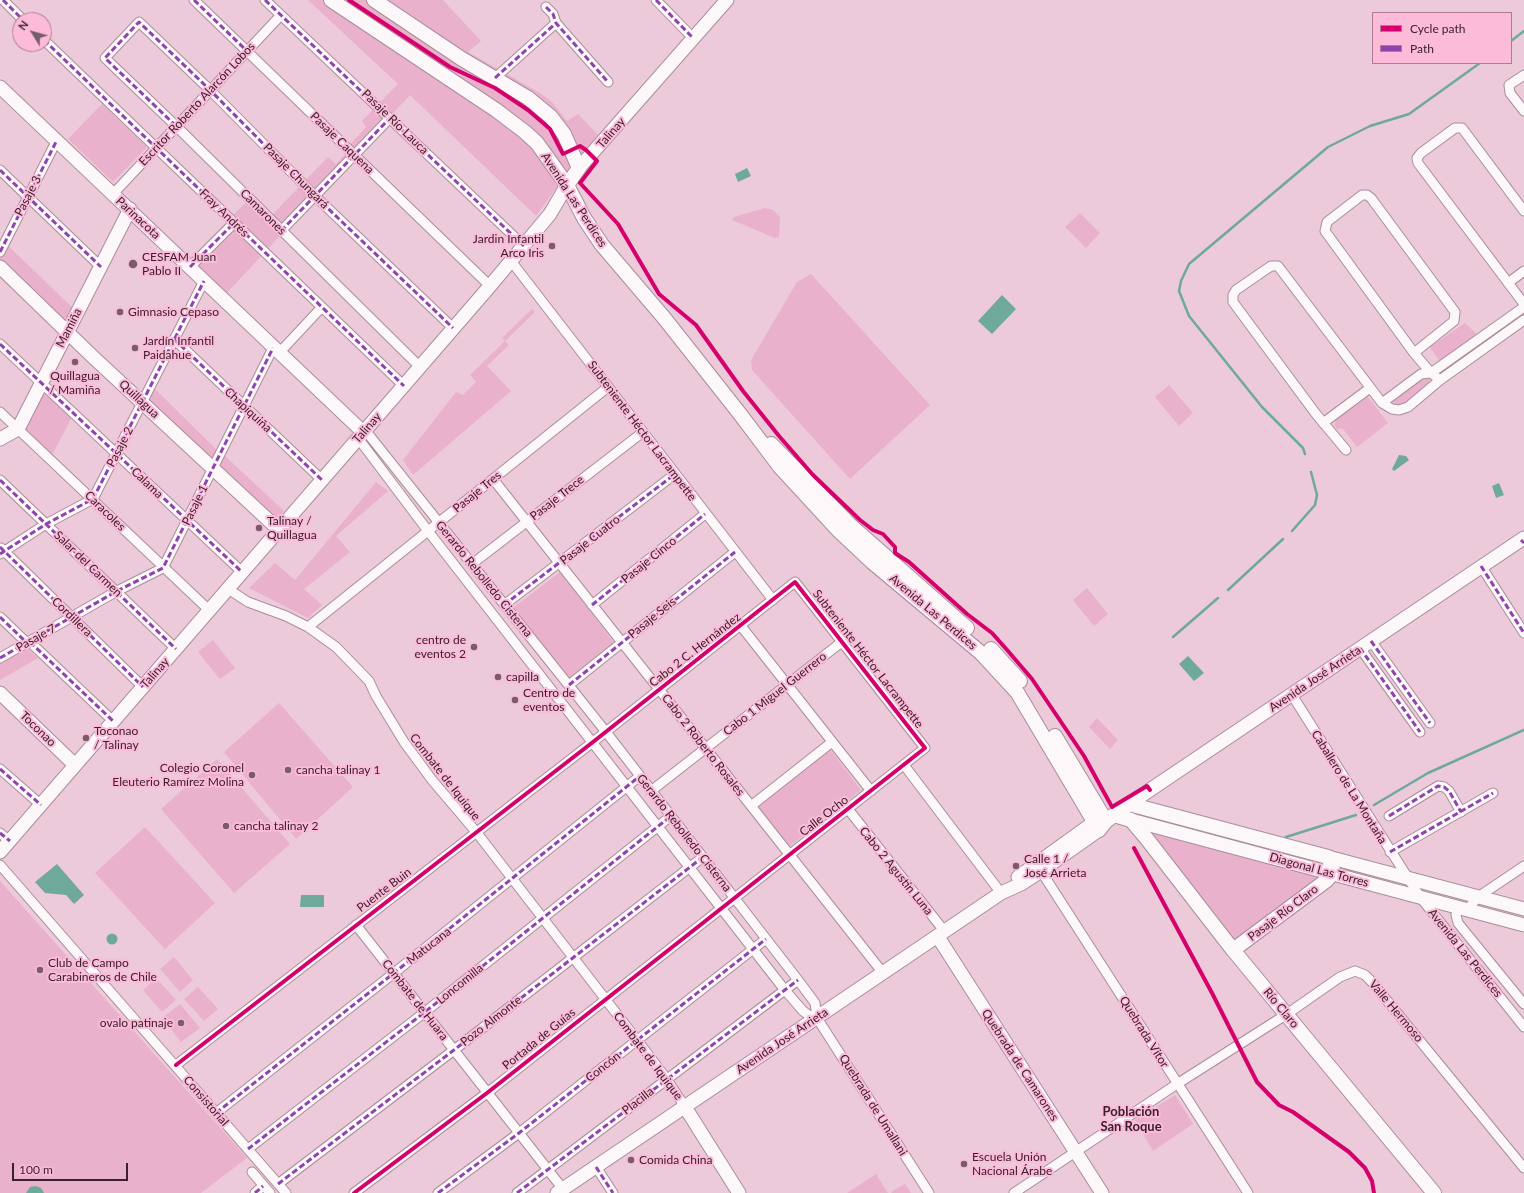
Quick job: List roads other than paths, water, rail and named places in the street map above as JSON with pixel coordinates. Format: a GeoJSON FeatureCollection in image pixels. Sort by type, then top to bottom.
{"type":"FeatureCollection","features":[{"type":"Feature","properties":{"kind":"main road","name":"Avenida Las Perdices"},"geometry":{"type":"LineString","coordinates":[[331,0],[519,127],[537,143],[567,185],[584,218],[602,245],[665,320],[780,467],[833,525],[872,562],[976,648],[1001,673],[1017,692],[1103,822]]}},
{"type":"Feature","properties":{"kind":"main road","name":"Avenida Las Perdices"},"geometry":{"type":"LineString","coordinates":[[374,0],[462,59],[528,98],[558,124],[579,168]]}},
{"type":"Feature","properties":{"kind":"main road","name":"Talinay"},"geometry":{"type":"LineString","coordinates":[[567,185],[579,168]]}},
{"type":"Feature","properties":{"kind":"main road","name":"Avenida José Arrieta"},"geometry":{"type":"LineString","coordinates":[[1103,822],[1129,804]]}},
{"type":"Feature","properties":{"kind":"main road","name":"Diagonal Las Torres"},"geometry":{"type":"LineString","coordinates":[[1129,804],[1328,857]]}},
{"type":"Feature","properties":{"kind":"main road","name":"Diagonal Las Torres"},"geometry":{"type":"LineString","coordinates":[[1103,822],[1131,820]]}},
{"type":"Feature","properties":{"kind":"main road","name":"Río Claro"},"geometry":{"type":"LineString","coordinates":[[1131,820],[1233,950],[1434,1193]]}},
{"type":"Feature","properties":{"kind":"main road"},"geometry":{"type":"LineString","coordinates":[[1328,857],[1332,865],[1332,875]]}},
{"type":"Feature","properties":{"kind":"main road","name":"Pasaje Río Claro"},"geometry":{"type":"LineString","coordinates":[[1233,950],[1332,875]]}},
{"type":"Feature","properties":{"kind":"street"},"geometry":{"type":"LineString","coordinates":[[3,0],[15,12]]}},
{"type":"Feature","properties":{"kind":"street","name":"Pasaje Caquena"},"geometry":{"type":"LineString","coordinates":[[194,0],[490,286]]}},
{"type":"Feature","properties":{"kind":"street","name":"Pasaje Río Lauca"},"geometry":{"type":"LineString","coordinates":[[265,0],[524,246]]}},
{"type":"Feature","properties":{"kind":"street"},"geometry":{"type":"LineString","coordinates":[[656,0],[694,38]]}},
{"type":"Feature","properties":{"kind":"street","name":"Talinay"},"geometry":{"type":"LineString","coordinates":[[579,168],[727,0]]}},
{"type":"Feature","properties":{"kind":"street"},"geometry":{"type":"LineString","coordinates":[[546,7],[553,14],[556,23],[608,82]]}},
{"type":"Feature","properties":{"kind":"street","name":"Escritor Roberto Alarcón Lobos"},"geometry":{"type":"LineString","coordinates":[[113,194],[281,15]]}},
{"type":"Feature","properties":{"kind":"street","name":"Camarones"},"geometry":{"type":"LineString","coordinates":[[139,22],[105,58],[420,367]]}},
{"type":"Feature","properties":{"kind":"street","name":"Pasaje Chungará"},"geometry":{"type":"LineString","coordinates":[[139,22],[210,90],[315,196],[453,328]]}},
{"type":"Feature","properties":{"kind":"street"},"geometry":{"type":"LineString","coordinates":[[495,78],[556,23]]}},
{"type":"Feature","properties":{"kind":"street","name":"Fray Andrés"},"geometry":{"type":"LineString","coordinates":[[52,48],[404,386]]}},
{"type":"Feature","properties":{"kind":"street"},"geometry":{"type":"LineString","coordinates":[[1524,74],[1510,85],[1510,92],[1524,111]]}},
{"type":"Feature","properties":{"kind":"street","name":"Parinacota"},"geometry":{"type":"LineString","coordinates":[[0,86],[362,433]]}},
{"type":"Feature","properties":{"kind":"street"},"geometry":{"type":"LineString","coordinates":[[281,231],[390,118]]}},
{"type":"Feature","properties":{"kind":"street"},"geometry":{"type":"LineString","coordinates":[[1524,211],[1462,128],[1455,128],[1421,153],[1417,158],[1418,163],[1524,304]]}},
{"type":"Feature","properties":{"kind":"street","name":"Pasaje 3"},"geometry":{"type":"LineString","coordinates":[[0,252],[57,140]]}},
{"type":"Feature","properties":{"kind":"street"},"geometry":{"type":"LineString","coordinates":[[0,170],[101,267]]}},
{"type":"Feature","properties":{"kind":"street","name":"Talinay"},"geometry":{"type":"LineString","coordinates":[[0,852],[5,837],[41,805],[490,286],[550,214],[567,185]]}},
{"type":"Feature","properties":{"kind":"street"},"geometry":{"type":"LineString","coordinates":[[1414,353],[1454,321],[1456,312],[1371,198],[1367,195],[1362,196],[1327,222],[1325,231],[1414,353],[1431,373],[1440,380]]}},
{"type":"Feature","properties":{"kind":"street","name":"Mamiña"},"geometry":{"type":"LineString","coordinates":[[18,429],[130,209]]}},
{"type":"Feature","properties":{"kind":"street"},"geometry":{"type":"LineString","coordinates":[[190,267],[234,223]]}},
{"type":"Feature","properties":{"kind":"street","name":"Subteniente Héctor Lacrampette"},"geometry":{"type":"LineString","coordinates":[[511,261],[705,514],[773,600]]}},
{"type":"Feature","properties":{"kind":"street"},"geometry":{"type":"LineString","coordinates":[[1346,450],[1323,423],[1233,302],[1232,295],[1236,290],[1271,266],[1278,266],[1382,403],[1392,409],[1399,410],[1408,407],[1440,380],[1524,320]]}},
{"type":"Feature","properties":{"kind":"street","name":"Quillagua"},"geometry":{"type":"LineString","coordinates":[[0,267],[67,332],[279,530]]}},
{"type":"Feature","properties":{"kind":"street"},"geometry":{"type":"LineString","coordinates":[[1508,283],[1524,271]]}},
{"type":"Feature","properties":{"kind":"street","name":"Pasaje 2"},"geometry":{"type":"LineString","coordinates":[[94,499],[204,281]]}},
{"type":"Feature","properties":{"kind":"street","name":"Pasaje 1"},"geometry":{"type":"LineString","coordinates":[[163,568],[244,406],[276,351],[322,307]]}},
{"type":"Feature","properties":{"kind":"street"},"geometry":{"type":"LineString","coordinates":[[1382,403],[1420,374],[1431,373],[1524,308]]}},
{"type":"Feature","properties":{"kind":"street","name":"Chapiquiña"},"geometry":{"type":"LineString","coordinates":[[174,339],[322,480]]}},
{"type":"Feature","properties":{"kind":"street","name":"Calama"},"geometry":{"type":"LineString","coordinates":[[0,344],[242,572]]}},
{"type":"Feature","properties":{"kind":"street","name":"Pasaje Tres"},"geometry":{"type":"LineString","coordinates":[[308,627],[608,387]]}},
{"type":"Feature","properties":{"kind":"street"},"geometry":{"type":"LineString","coordinates":[[1323,423],[1370,388]]}},
{"type":"Feature","properties":{"kind":"street","name":"Caracoles"},"geometry":{"type":"LineString","coordinates":[[0,412],[94,499],[163,568],[209,610]]}},
{"type":"Feature","properties":{"kind":"street"},"geometry":{"type":"LineString","coordinates":[[0,439],[18,429]]}},
{"type":"Feature","properties":{"kind":"street","name":"Pasaje Trece"},"geometry":{"type":"LineString","coordinates":[[472,564],[643,432]]}},
{"type":"Feature","properties":{"kind":"street","name":"Gerardo Rebolledo Cisterna"},"geometry":{"type":"LineString","coordinates":[[362,433],[439,523],[606,732],[815,1003],[817,1018],[810,1016],[803,1011],[784,989],[428,531],[362,433]]}},
{"type":"Feature","properties":{"kind":"street","name":"Pasaje Cuatro"},"geometry":{"type":"LineString","coordinates":[[504,605],[675,474]]}},
{"type":"Feature","properties":{"kind":"street","name":"Cabo 2 Roberto Rosales"},"geometry":{"type":"LineString","coordinates":[[493,479],[883,974]]}},
{"type":"Feature","properties":{"kind":"street","name":"Salar del Carmen"},"geometry":{"type":"LineString","coordinates":[[0,480],[176,649]]}},
{"type":"Feature","properties":{"kind":"street"},"geometry":{"type":"LineString","coordinates":[[1,551],[46,524],[94,499]]}},
{"type":"Feature","properties":{"kind":"street","name":"Pasaje Cinco"},"geometry":{"type":"LineString","coordinates":[[592,605],[705,514]]}},
{"type":"Feature","properties":{"kind":"street","name":"Avenida José Arrieta"},"geometry":{"type":"LineString","coordinates":[[1129,804],[1481,566],[1523,540]]}},
{"type":"Feature","properties":{"kind":"street","name":"Cordillera"},"geometry":{"type":"LineString","coordinates":[[1,551],[72,617],[143,687]]}},
{"type":"Feature","properties":{"kind":"street","name":"Pasaje Seis"},"geometry":{"type":"LineString","coordinates":[[569,685],[735,552]]}},
{"type":"Feature","properties":{"kind":"street"},"geometry":{"type":"LineString","coordinates":[[1481,566],[1524,633]]}},
{"type":"Feature","properties":{"kind":"street"},"geometry":{"type":"LineString","coordinates":[[72,617],[117,591],[163,568]]}},
{"type":"Feature","properties":{"kind":"street","name":"Subteniente Héctor Lacrampette"},"geometry":{"type":"LineString","coordinates":[[795,582],[843,641],[925,748]]}},
{"type":"Feature","properties":{"kind":"street","name":"Cabo 2 C. Hernández"},"geometry":{"type":"LineString","coordinates":[[606,732],[795,582]]}},
{"type":"Feature","properties":{"kind":"street","name":"Combate de Iquique"},"geometry":{"type":"LineString","coordinates":[[228,589],[248,602],[286,616],[308,627],[336,647],[369,681],[376,696],[404,742],[432,780],[477,833],[573,957],[666,1078],[685,1107]]}},
{"type":"Feature","properties":{"kind":"street"},"geometry":{"type":"LineString","coordinates":[[0,617],[113,721]]}},
{"type":"Feature","properties":{"kind":"street","name":"Pasaje 7"},"geometry":{"type":"LineString","coordinates":[[0,658],[72,617]]}},
{"type":"Feature","properties":{"kind":"street"},"geometry":{"type":"LineString","coordinates":[[741,626],[871,791]]}},
{"type":"Feature","properties":{"kind":"street","name":"Cabo 1 Miguel Guerrero"},"geometry":{"type":"LineString","coordinates":[[651,791],[843,641]]}},
{"type":"Feature","properties":{"kind":"street"},"geometry":{"type":"LineString","coordinates":[[1371,641],[1430,723]]}},
{"type":"Feature","properties":{"kind":"street"},"geometry":{"type":"LineString","coordinates":[[1360,648],[1420,732]]}},
{"type":"Feature","properties":{"kind":"street","name":"Toconao"},"geometry":{"type":"LineString","coordinates":[[0,693],[75,765]]}},
{"type":"Feature","properties":{"kind":"street","name":"Caballero de La Montaña"},"geometry":{"type":"LineString","coordinates":[[1292,695],[1407,878]]}},
{"type":"Feature","properties":{"kind":"street","name":"Puente Buin"},"geometry":{"type":"LineString","coordinates":[[176,1065],[606,732]]}},
{"type":"Feature","properties":{"kind":"street"},"geometry":{"type":"LineString","coordinates":[[751,806],[832,742]]}},
{"type":"Feature","properties":{"kind":"street","name":"Calle Ocho"},"geometry":{"type":"LineString","coordinates":[[735,899],[925,748]]}},
{"type":"Feature","properties":{"kind":"street"},"geometry":{"type":"LineString","coordinates":[[904,765],[1003,892]]}},
{"type":"Feature","properties":{"kind":"street"},"geometry":{"type":"LineString","coordinates":[[0,768],[41,805]]}},
{"type":"Feature","properties":{"kind":"street","name":"Matucana"},"geometry":{"type":"LineString","coordinates":[[216,1113],[640,776]]}},
{"type":"Feature","properties":{"kind":"street"},"geometry":{"type":"LineString","coordinates":[[1389,816],[1438,786],[1444,787],[1449,791],[1461,812]]}},
{"type":"Feature","properties":{"kind":"street"},"geometry":{"type":"LineString","coordinates":[[1390,852],[1493,793]]}},
{"type":"Feature","properties":{"kind":"street","name":"Cabo 2 Agustín Luna"},"geometry":{"type":"LineString","coordinates":[[848,810],[941,934]]}},
{"type":"Feature","properties":{"kind":"street","name":"Loncomilla"},"geometry":{"type":"LineString","coordinates":[[248,1149],[425,1012],[671,816]]}},
{"type":"Feature","properties":{"kind":"street","name":"Diagonal Las Torres"},"geometry":{"type":"LineString","coordinates":[[1131,820],[1332,875],[1524,925]]}},
{"type":"Feature","properties":{"kind":"street","name":"Avenida José Arrieta"},"geometry":{"type":"LineString","coordinates":[[1003,892],[1021,884],[1041,871],[1103,822]]}},
{"type":"Feature","properties":{"kind":"street","name":"Avenida José Arrieta"},"geometry":{"type":"LineString","coordinates":[[560,1191],[1003,892],[1023,873],[1103,822]]}},
{"type":"Feature","properties":{"kind":"street","name":"Pozo Almonte"},"geometry":{"type":"LineString","coordinates":[[278,1184],[454,1050],[689,866],[703,857]]}},
{"type":"Feature","properties":{"kind":"street","name":"Diagonal Las Torres"},"geometry":{"type":"LineString","coordinates":[[1328,857],[1524,909]]}},
{"type":"Feature","properties":{"kind":"street","name":"Consistorial"},"geometry":{"type":"LineString","coordinates":[[0,865],[176,1065],[286,1193]]}},
{"type":"Feature","properties":{"kind":"street"},"geometry":{"type":"LineString","coordinates":[[1462,909],[1524,866]]}},
{"type":"Feature","properties":{"kind":"street","name":"Quebrada Vitor"},"geometry":{"type":"LineString","coordinates":[[1041,871],[1248,1193]]}},
{"type":"Feature","properties":{"kind":"street","name":"Avenida Las Perdices"},"geometry":{"type":"LineString","coordinates":[[1407,878],[1420,897],[1524,1027]]}},
{"type":"Feature","properties":{"kind":"street","name":"Portada de Guías"},"geometry":{"type":"LineString","coordinates":[[354,1193],[487,1093],[605,999],[735,899]]}},
{"type":"Feature","properties":{"kind":"street","name":"Avenida Las Perdices"},"geometry":{"type":"LineString","coordinates":[[1462,909],[1456,915],[1458,923],[1524,1004]]}},
{"type":"Feature","properties":{"kind":"street","name":"Combate de Huara"},"geometry":{"type":"LineString","coordinates":[[356,925],[548,1170],[560,1191]]}},
{"type":"Feature","properties":{"kind":"street","name":"Quebrada de Camarones"},"geometry":{"type":"LineString","coordinates":[[941,934],[1102,1193]]}},
{"type":"Feature","properties":{"kind":"street","name":"Concón"},"geometry":{"type":"LineString","coordinates":[[438,1193],[519,1133],[766,939]]}},
{"type":"Feature","properties":{"kind":"street","name":"Valle Hermoso"},"geometry":{"type":"LineString","coordinates":[[1014,1193],[1075,1151],[1286,1014],[1344,974],[1355,971],[1365,975],[1524,1168]]}},
{"type":"Feature","properties":{"kind":"street","name":"Placilla"},"geometry":{"type":"LineString","coordinates":[[516,1193],[548,1170],[666,1078],[798,980]]}},
{"type":"Feature","properties":{"kind":"street","name":"Quebrada de Umallani"},"geometry":{"type":"LineString","coordinates":[[817,1018],[929,1193]]}},
{"type":"Feature","properties":{"kind":"street"},"geometry":{"type":"LineString","coordinates":[[685,1107],[739,1193]]}},
{"type":"Feature","properties":{"kind":"street"},"geometry":{"type":"LineString","coordinates":[[596,1167],[613,1193]]}},
{"type":"Feature","properties":{"kind":"street"},"geometry":{"type":"LineString","coordinates":[[252,1172],[266,1189],[255,1193]]}},
{"type":"Feature","properties":{"kind":"waterway"},"geometry":{"type":"LineString","coordinates":[[1512,40],[1524,31]]}},
{"type":"Feature","properties":{"kind":"waterway"},"geometry":{"type":"LineString","coordinates":[[1305,454],[1303,448],[1262,407],[1189,316],[1179,291],[1181,281],[1189,264],[1328,147],[1370,126],[1409,114],[1479,64]]}},
{"type":"Feature","properties":{"kind":"waterway"},"geometry":{"type":"LineString","coordinates":[[1292,531],[1315,505],[1317,495],[1311,472]]}},
{"type":"Feature","properties":{"kind":"waterway"},"geometry":{"type":"LineString","coordinates":[[1228,590],[1283,539]]}},
{"type":"Feature","properties":{"kind":"waterway"},"geometry":{"type":"LineString","coordinates":[[1173,637],[1218,598]]}},
{"type":"Feature","properties":{"kind":"waterway"},"geometry":{"type":"LineString","coordinates":[[1374,805],[1428,773],[1524,730]]}},
{"type":"Feature","properties":{"kind":"waterway"},"geometry":{"type":"LineString","coordinates":[[1286,837],[1356,815]]}},
{"type":"Feature","properties":{"kind":"place","name":"Jardin Infantil Arco Iris"},"geometry":{"type":"Point","coordinates":[552,246]}},
{"type":"Feature","properties":{"kind":"place","name":"CESFAM Juan Pablo II"},"geometry":{"type":"Point","coordinates":[133,264]}},
{"type":"Feature","properties":{"kind":"place","name":"Gimnasio Cepaso"},"geometry":{"type":"Point","coordinates":[120,312]}},
{"type":"Feature","properties":{"kind":"place","name":"Jardín Infantil Paidahue"},"geometry":{"type":"Point","coordinates":[135,348]}},
{"type":"Feature","properties":{"kind":"place","name":"Quillagua / Mamiña"},"geometry":{"type":"Point","coordinates":[75,362]}},
{"type":"Feature","properties":{"kind":"place","name":"Talinay / Quillagua"},"geometry":{"type":"Point","coordinates":[259,528]}},
{"type":"Feature","properties":{"kind":"place","name":"centro de eventos 2"},"geometry":{"type":"Point","coordinates":[474,647]}},
{"type":"Feature","properties":{"kind":"place","name":"capilla"},"geometry":{"type":"Point","coordinates":[498,677]}},
{"type":"Feature","properties":{"kind":"place","name":"Centro de eventos"},"geometry":{"type":"Point","coordinates":[515,700]}},
{"type":"Feature","properties":{"kind":"place","name":"Toconao / Talinay"},"geometry":{"type":"Point","coordinates":[86,738]}},
{"type":"Feature","properties":{"kind":"place","name":"cancha talinay 1"},"geometry":{"type":"Point","coordinates":[288,770]}},
{"type":"Feature","properties":{"kind":"place","name":"Colegio Coronel Eleuterio Ramírez Molina"},"geometry":{"type":"Point","coordinates":[252,775]}},
{"type":"Feature","properties":{"kind":"place","name":"cancha talinay 2"},"geometry":{"type":"Point","coordinates":[226,826]}},
{"type":"Feature","properties":{"kind":"place","name":"Calle 1 / José Arrieta"},"geometry":{"type":"Point","coordinates":[1016,866]}},
{"type":"Feature","properties":{"kind":"place","name":"Club de Campo Carabineros de Chile"},"geometry":{"type":"Point","coordinates":[40,970]}},
{"type":"Feature","properties":{"kind":"place","name":"ovalo patinaje"},"geometry":{"type":"Point","coordinates":[181,1023]}},
{"type":"Feature","properties":{"kind":"place","name":"Comida China"},"geometry":{"type":"Point","coordinates":[631,1160]}},
{"type":"Feature","properties":{"kind":"place","name":"Escuela Unión Nacional Árabe"},"geometry":{"type":"Point","coordinates":[964,1164]}},
{"type":"Feature","properties":{"kind":"district","name":"Población San Roque"},"geometry":{"type":"Point","coordinates":[1131,1120]}}]}
